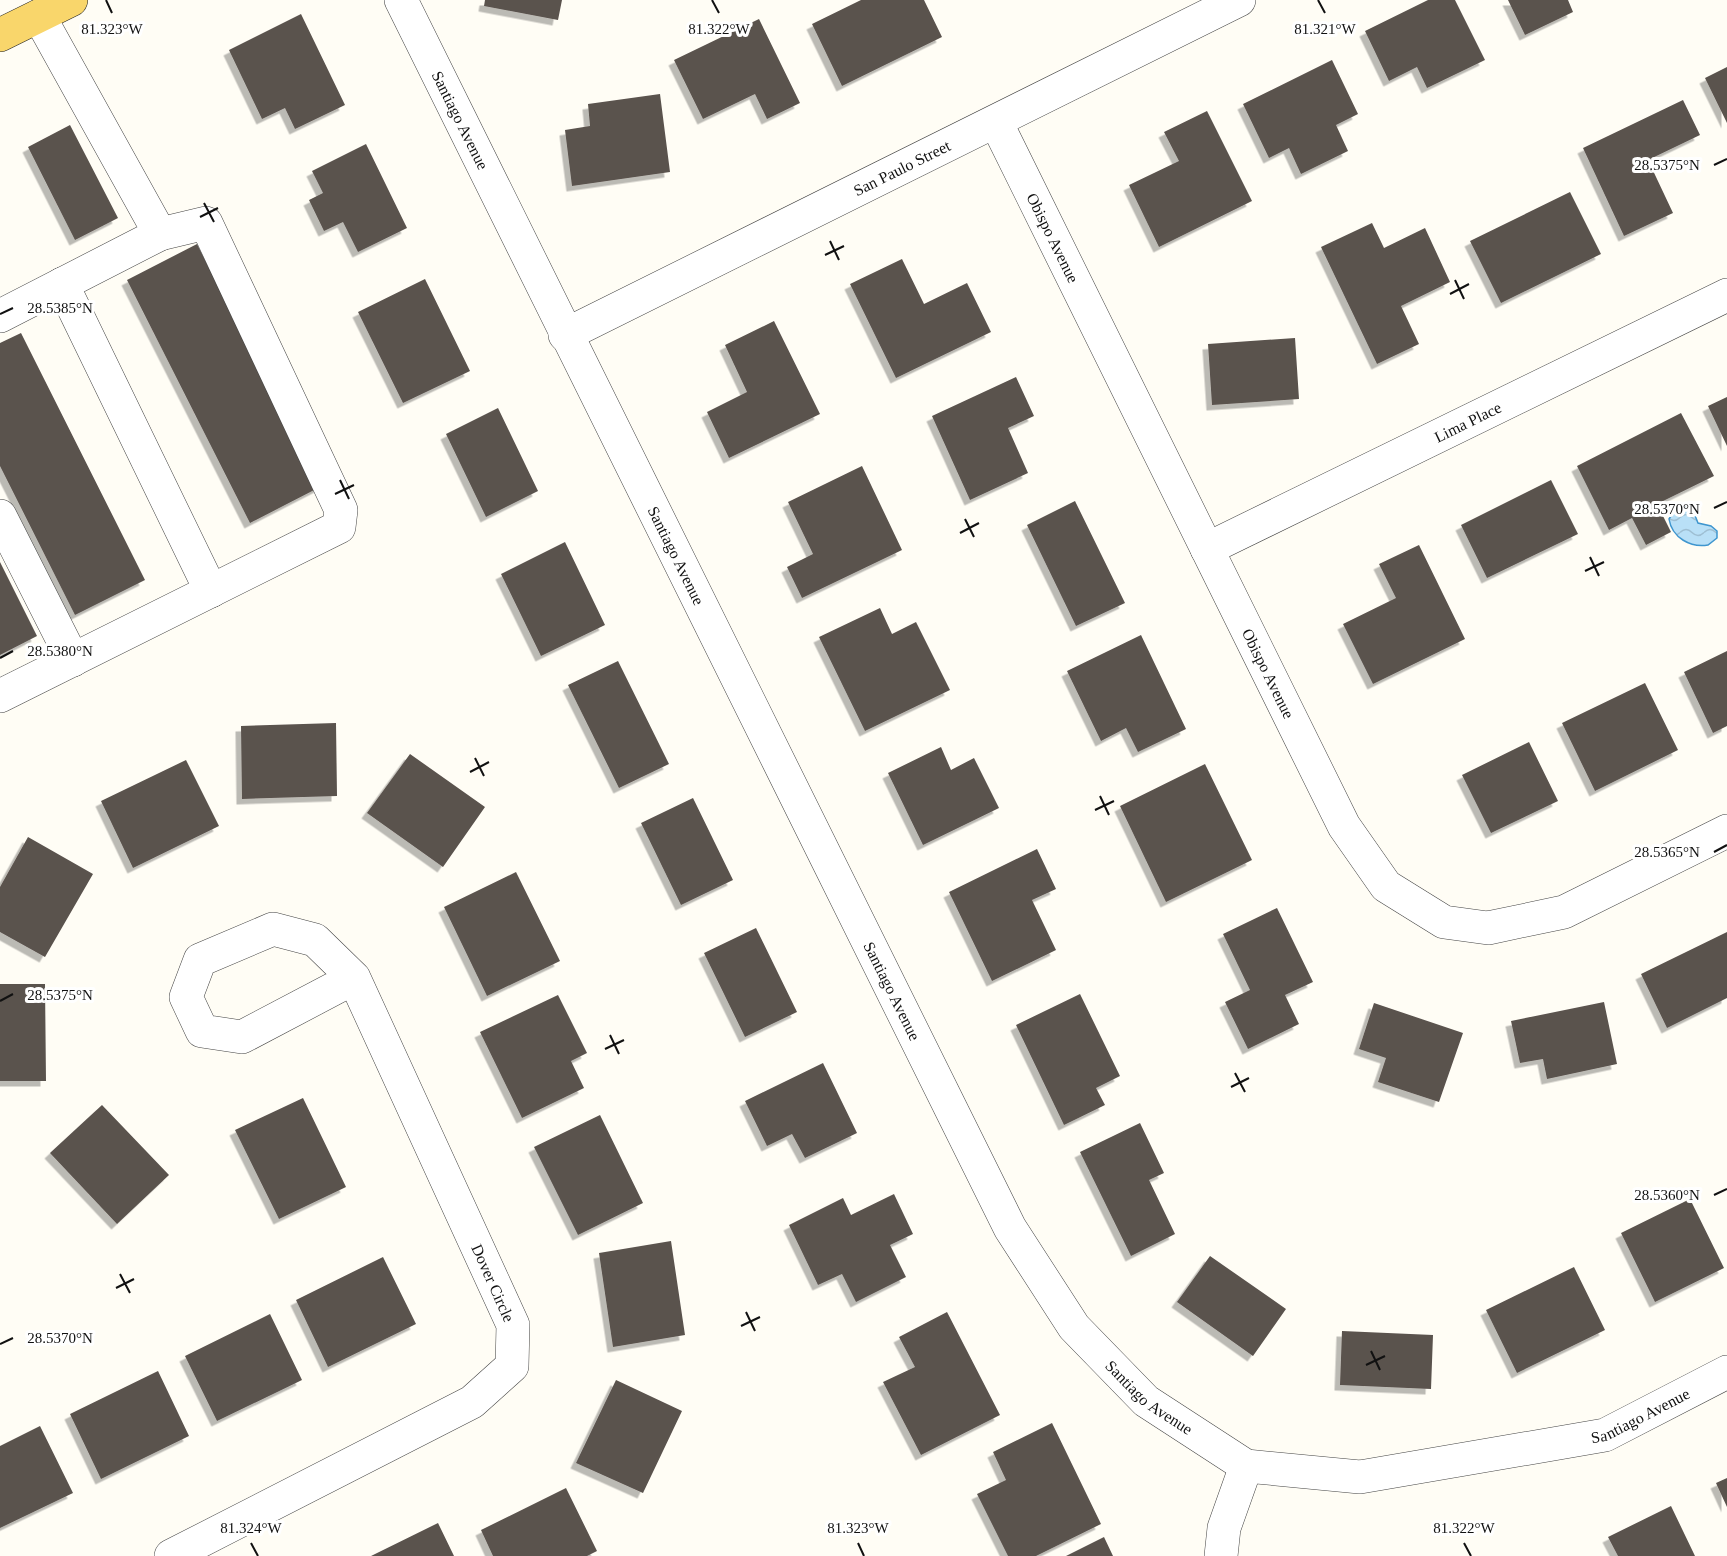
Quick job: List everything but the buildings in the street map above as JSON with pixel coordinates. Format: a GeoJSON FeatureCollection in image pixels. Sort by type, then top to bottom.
{"type":"FeatureCollection","features":[{"type":"Feature","properties":{"kind":"main road"},"geometry":{"type":"LineString","coordinates":[[0,35],[71,0]]}},
{"type":"Feature","properties":{"kind":"street","name":"Santiago Avenue"},"geometry":{"type":"LineString","coordinates":[[401,0],[1010,1228],[1074,1327],[1146,1401],[1246,1466],[1360,1477],[1605,1435],[1727,1372]]}},
{"type":"Feature","properties":{"kind":"street","name":"San Paulo Street"},"geometry":{"type":"LineString","coordinates":[[566,335],[1239,0]]}},
{"type":"Feature","properties":{"kind":"street"},"geometry":{"type":"LineString","coordinates":[[39,16],[160,234]]}},
{"type":"Feature","properties":{"kind":"street","name":"Obispo Avenue"},"geometry":{"type":"LineString","coordinates":[[996,122],[1344,826],[1386,886],[1444,922],[1488,928],[1564,912],[1727,831]]}},
{"type":"Feature","properties":{"kind":"street"},"geometry":{"type":"LineString","coordinates":[[0,316],[160,234],[206,223],[341,510],[339,527],[0,696]]}},
{"type":"Feature","properties":{"kind":"street"},"geometry":{"type":"LineString","coordinates":[[62,284],[211,591]]}},
{"type":"Feature","properties":{"kind":"street","name":"Lima Place"},"geometry":{"type":"LineString","coordinates":[[1206,549],[1727,295]]}},
{"type":"Feature","properties":{"kind":"street"},"geometry":{"type":"LineString","coordinates":[[0,516],[73,660]]}},
{"type":"Feature","properties":{"kind":"street","name":"Dover Circle"},"geometry":{"type":"LineString","coordinates":[[171,1556],[472,1402],[512,1366],[513,1325],[354,978],[315,940],[273,929],[200,960],[186,997],[202,1030],[242,1037],[354,978]]}},
{"type":"Feature","properties":{"kind":"street"},"geometry":{"type":"LineString","coordinates":[[1221,1556],[1224,1528],[1246,1466]]}},
{"type":"Feature","properties":{"kind":"water"},"geometry":{"type":"Polygon","coordinates":[[[1685,507],[1694,513],[1698,523],[1711,526],[1717,531],[1717,538],[1708,545],[1702,546],[1689,543],[1678,536],[1669,519],[1674,511],[1685,507]]]}}]}
